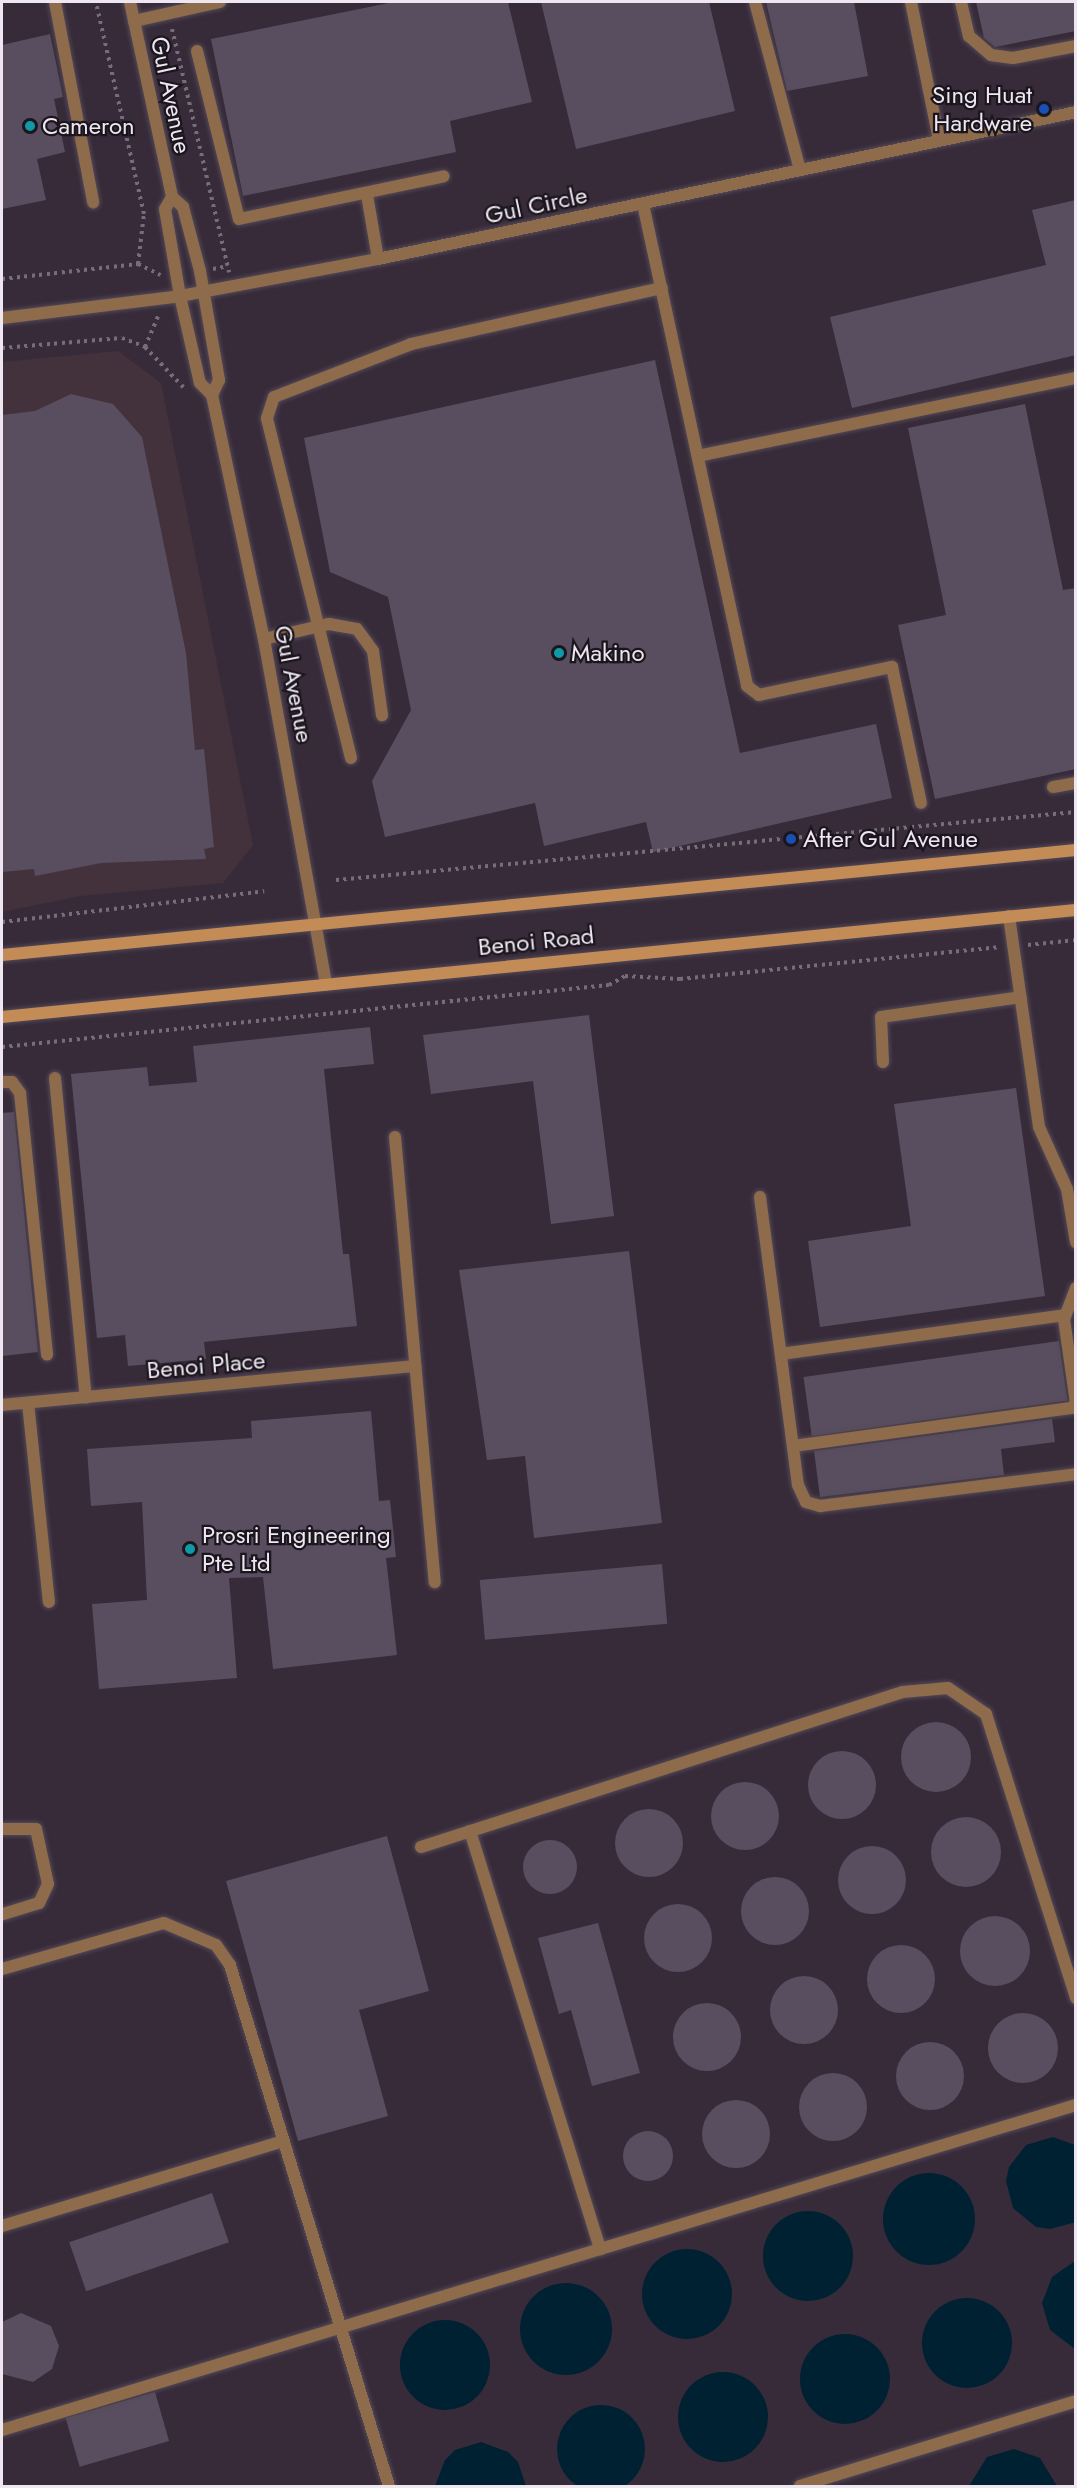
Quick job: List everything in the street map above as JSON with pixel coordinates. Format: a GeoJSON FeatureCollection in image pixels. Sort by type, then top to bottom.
{"type":"FeatureCollection","features":[{"type":"Feature","properties":{"kind":"main road","name":"Benoi Road"},"geometry":{"type":"LineString","coordinates":[[2,955],[1076,850]]}},
{"type":"Feature","properties":{"kind":"main road","name":"Benoi Road"},"geometry":{"type":"LineString","coordinates":[[2,1017],[1076,910]]}},
{"type":"Feature","properties":{"kind":"street"},"geometry":{"type":"LineString","coordinates":[[55,2],[93,202]]}},
{"type":"Feature","properties":{"kind":"street","name":"Gul Avenue"},"geometry":{"type":"LineString","coordinates":[[130,2],[172,197],[183,207],[204,292],[219,380],[212,395]]}},
{"type":"Feature","properties":{"kind":"street"},"geometry":{"type":"LineString","coordinates":[[134,21],[168,14],[197,4],[220,2]]}},
{"type":"Feature","properties":{"kind":"street"},"geometry":{"type":"LineString","coordinates":[[755,2],[800,170]]}},
{"type":"Feature","properties":{"kind":"street"},"geometry":{"type":"LineString","coordinates":[[911,2],[939,140]]}},
{"type":"Feature","properties":{"kind":"street"},"geometry":{"type":"LineString","coordinates":[[961,2],[969,36],[991,55],[1013,58],[1076,46]]}},
{"type":"Feature","properties":{"kind":"street"},"geometry":{"type":"LineString","coordinates":[[197,51],[239,219],[367,195],[444,176]]}},
{"type":"Feature","properties":{"kind":"street","name":"Gul Circle"},"geometry":{"type":"LineString","coordinates":[[2,318],[180,296],[378,259],[1076,112]]}},
{"type":"Feature","properties":{"kind":"street"},"geometry":{"type":"LineString","coordinates":[[367,195],[378,259]]}},
{"type":"Feature","properties":{"kind":"street","name":"Gul Avenue"},"geometry":{"type":"LineString","coordinates":[[172,197],[165,209],[180,296],[200,383],[212,395],[264,639],[319,924],[326,984]]}},
{"type":"Feature","properties":{"kind":"street"},"geometry":{"type":"LineString","coordinates":[[643,204],[734,626],[752,693],[892,667],[921,803]]}},
{"type":"Feature","properties":{"kind":"street"},"geometry":{"type":"LineString","coordinates":[[351,758],[267,418],[274,397],[411,344],[662,288]]}},
{"type":"Feature","properties":{"kind":"street"},"geometry":{"type":"LineString","coordinates":[[698,456],[1076,378]]}},
{"type":"Feature","properties":{"kind":"street"},"geometry":{"type":"LineString","coordinates":[[264,639],[319,626],[338,624],[362,633],[376,663],[382,715]]}},
{"type":"Feature","properties":{"kind":"street"},"geometry":{"type":"LineString","coordinates":[[1053,788],[1076,783]]}},
{"type":"Feature","properties":{"kind":"street"},"geometry":{"type":"LineString","coordinates":[[1009,916],[1040,1127],[1067,1189],[1076,1242]]}},
{"type":"Feature","properties":{"kind":"street"},"geometry":{"type":"LineString","coordinates":[[883,1062],[881,1017],[1021,997]]}},
{"type":"Feature","properties":{"kind":"street"},"geometry":{"type":"LineString","coordinates":[[55,1078],[86,1398]]}},
{"type":"Feature","properties":{"kind":"street"},"geometry":{"type":"LineString","coordinates":[[2,1082],[12,1082],[20,1093],[47,1355]]}},
{"type":"Feature","properties":{"kind":"street"},"geometry":{"type":"LineString","coordinates":[[395,1137],[435,1582]]}},
{"type":"Feature","properties":{"kind":"street"},"geometry":{"type":"LineString","coordinates":[[760,1197],[801,1495],[820,1506],[1076,1474]]}},
{"type":"Feature","properties":{"kind":"street"},"geometry":{"type":"LineString","coordinates":[[793,1446],[1076,1405],[1064,1315],[1076,1288]]}},
{"type":"Feature","properties":{"kind":"street"},"geometry":{"type":"LineString","coordinates":[[781,1354],[1064,1315]]}},
{"type":"Feature","properties":{"kind":"street","name":"Benoi Place"},"geometry":{"type":"LineString","coordinates":[[2,1405],[415,1366]]}},
{"type":"Feature","properties":{"kind":"street"},"geometry":{"type":"LineString","coordinates":[[28,1403],[49,1602]]}},
{"type":"Feature","properties":{"kind":"street"},"geometry":{"type":"LineString","coordinates":[[421,1847],[903,1692],[948,1688],[986,1714],[1076,1998]]}},
{"type":"Feature","properties":{"kind":"street"},"geometry":{"type":"LineString","coordinates":[[2,1829],[36,1829],[48,1884],[39,1904],[2,1914]]}},
{"type":"Feature","properties":{"kind":"street"},"geometry":{"type":"LineString","coordinates":[[470,1831],[600,2249]]}},
{"type":"Feature","properties":{"kind":"street"},"geometry":{"type":"LineString","coordinates":[[2,1969],[164,1923],[216,1945],[230,1965],[389,2487]]}},
{"type":"Feature","properties":{"kind":"street"},"geometry":{"type":"LineString","coordinates":[[2,2430],[1076,2105]]}},
{"type":"Feature","properties":{"kind":"street"},"geometry":{"type":"LineString","coordinates":[[2,2226],[283,2140]]}},
{"type":"Feature","properties":{"kind":"street"},"geometry":{"type":"LineString","coordinates":[[800,2487],[1076,2401]]}},
{"type":"Feature","properties":{"kind":"path"},"geometry":{"type":"LineString","coordinates":[[168,14],[232,286]]}},
{"type":"Feature","properties":{"kind":"path"},"geometry":{"type":"LineString","coordinates":[[2,348],[122,338],[145,347],[194,398],[212,395]]}},
{"type":"Feature","properties":{"kind":"path"},"geometry":{"type":"LineString","coordinates":[[336,880],[1076,812]]}},
{"type":"Feature","properties":{"kind":"path"},"geometry":{"type":"LineString","coordinates":[[2,922],[264,891]]}},
{"type":"Feature","properties":{"kind":"path"},"geometry":{"type":"LineString","coordinates":[[2,1047],[609,985],[625,976],[680,979],[1076,940]]}},
{"type":"Feature","properties":{"kind":"shaded area"},"geometry":{"type":"Polygon","coordinates":[[[118,351],[161,383],[253,845],[223,883],[80,896],[2,912],[2,362],[118,351]]]}},
{"type":"Feature","properties":{"kind":"water"},"geometry":{"type":"Polygon","coordinates":[[[1053,2137],[1075,2145],[1076,2222],[1050,2229],[1036,2227],[1013,2208],[1006,2181],[1009,2167],[1026,2145],[1053,2137]]]}},
{"type":"Feature","properties":{"kind":"water"},"geometry":{"type":"Polygon","coordinates":[[[929,2173],[946,2177],[961,2187],[971,2202],[975,2219],[971,2236],[961,2251],[946,2261],[929,2265],[912,2261],[897,2251],[887,2236],[883,2219],[887,2202],[897,2187],[912,2177],[929,2173]]]}},
{"type":"Feature","properties":{"kind":"water"},"geometry":{"type":"Polygon","coordinates":[[[799,2211],[817,2211],[833,2218],[846,2231],[853,2247],[853,2265],[846,2281],[833,2294],[817,2301],[799,2301],[783,2294],[770,2281],[763,2265],[763,2247],[770,2231],[783,2218],[799,2211]]]}},
{"type":"Feature","properties":{"kind":"water"},"geometry":{"type":"Polygon","coordinates":[[[678,2249],[696,2249],[712,2256],[725,2269],[732,2285],[732,2303],[725,2319],[712,2332],[696,2339],[678,2339],[662,2332],[649,2319],[642,2303],[642,2285],[649,2269],[662,2256],[678,2249]]]}},
{"type":"Feature","properties":{"kind":"water"},"geometry":{"type":"Polygon","coordinates":[[[1075,2261],[1075,2349],[1050,2330],[1042,2303],[1052,2277],[1075,2261]]]}},
{"type":"Feature","properties":{"kind":"water"},"geometry":{"type":"Polygon","coordinates":[[[566,2283],[583,2287],[598,2297],[608,2312],[612,2329],[608,2346],[598,2361],[583,2371],[566,2375],[549,2371],[534,2361],[524,2346],[520,2329],[524,2312],[534,2297],[549,2287],[566,2283]]]}},
{"type":"Feature","properties":{"kind":"water"},"geometry":{"type":"Polygon","coordinates":[[[958,2298],[976,2298],[992,2305],[1005,2318],[1012,2334],[1012,2352],[1005,2368],[992,2381],[976,2388],[958,2388],[942,2381],[929,2368],[922,2352],[922,2334],[929,2318],[942,2305],[958,2298]]]}},
{"type":"Feature","properties":{"kind":"water"},"geometry":{"type":"Polygon","coordinates":[[[436,2320],[454,2320],[470,2327],[483,2340],[490,2356],[490,2374],[483,2390],[470,2403],[454,2410],[436,2410],[420,2403],[407,2390],[400,2374],[400,2356],[407,2340],[420,2327],[436,2320]]]}},
{"type":"Feature","properties":{"kind":"water"},"geometry":{"type":"Polygon","coordinates":[[[836,2334],[854,2334],[870,2341],[883,2354],[890,2370],[890,2388],[883,2404],[870,2417],[854,2424],[836,2424],[820,2417],[807,2404],[800,2388],[800,2370],[807,2354],[820,2341],[836,2334]]]}},
{"type":"Feature","properties":{"kind":"water"},"geometry":{"type":"Polygon","coordinates":[[[714,2372],[732,2372],[748,2379],[761,2392],[768,2408],[768,2426],[761,2442],[748,2455],[732,2462],[714,2462],[698,2455],[685,2442],[678,2426],[678,2408],[685,2392],[698,2379],[714,2372]]]}},
{"type":"Feature","properties":{"kind":"water"},"geometry":{"type":"Polygon","coordinates":[[[601,2405],[618,2408],[632,2418],[642,2432],[645,2449],[642,2466],[632,2480],[618,2490],[601,2493],[584,2490],[570,2480],[560,2466],[557,2449],[560,2432],[570,2418],[584,2408],[601,2405]]]}},
{"type":"Feature","properties":{"kind":"water"},"geometry":{"type":"Polygon","coordinates":[[[481,2442],[508,2452],[518,2462],[526,2486],[435,2486],[445,2460],[455,2450],[481,2442]]]}},
{"type":"Feature","properties":{"kind":"water"},"geometry":{"type":"Polygon","coordinates":[[[1014,2449],[1040,2458],[1057,2486],[969,2486],[987,2457],[1014,2449]]]}},
{"type":"Feature","properties":{"kind":"building"},"geometry":{"type":"Polygon","coordinates":[[[394,2],[508,2],[532,102],[450,121],[456,152],[243,196],[211,39],[394,2]]]}},
{"type":"Feature","properties":{"kind":"building"},"geometry":{"type":"Polygon","coordinates":[[[541,2],[709,2],[735,111],[576,149],[541,2]]]}},
{"type":"Feature","properties":{"kind":"building"},"geometry":{"type":"Polygon","coordinates":[[[766,2],[854,2],[868,76],[787,91],[766,2]]]}},
{"type":"Feature","properties":{"kind":"building"},"geometry":{"type":"Polygon","coordinates":[[[976,2],[1076,2],[1076,31],[995,47],[984,38],[976,2]]]}},
{"type":"Feature","properties":{"kind":"building","name":"Cameron"},"geometry":{"type":"Polygon","coordinates":[[[50,34],[63,97],[54,99],[65,152],[37,159],[46,200],[2,209],[2,45],[50,34]]]}},
{"type":"Feature","properties":{"kind":"building"},"geometry":{"type":"Polygon","coordinates":[[[1076,200],[1076,355],[852,408],[830,317],[1046,265],[1032,210],[1076,200]]]}},
{"type":"Feature","properties":{"kind":"building","name":"Makino"},"geometry":{"type":"Polygon","coordinates":[[[655,360],[740,753],[876,724],[892,798],[653,852],[646,822],[544,846],[535,803],[385,837],[372,781],[411,710],[388,597],[330,572],[304,438],[655,360]]]}},
{"type":"Feature","properties":{"kind":"building"},"geometry":{"type":"Polygon","coordinates":[[[71,394],[113,404],[142,437],[186,653],[195,750],[204,749],[214,847],[204,849],[206,859],[101,863],[35,876],[34,869],[2,872],[2,415],[35,411],[71,394]]]}},
{"type":"Feature","properties":{"kind":"building"},"geometry":{"type":"Polygon","coordinates":[[[1025,404],[1063,590],[1076,588],[1076,769],[935,799],[898,625],[946,615],[908,428],[1025,404]]]}},
{"type":"Feature","properties":{"kind":"building"},"geometry":{"type":"Polygon","coordinates":[[[589,1015],[614,1216],[551,1224],[533,1081],[431,1094],[423,1035],[589,1015]]]}},
{"type":"Feature","properties":{"kind":"building"},"geometry":{"type":"Polygon","coordinates":[[[370,1027],[374,1064],[324,1069],[343,1254],[349,1254],[357,1326],[204,1342],[206,1359],[128,1366],[125,1335],[97,1338],[71,1074],[147,1067],[149,1086],[197,1082],[193,1046],[370,1027]]]}},
{"type":"Feature","properties":{"kind":"building"},"geometry":{"type":"Polygon","coordinates":[[[1016,1088],[1045,1296],[820,1327],[808,1241],[911,1226],[894,1104],[1016,1088]]]}},
{"type":"Feature","properties":{"kind":"building"},"geometry":{"type":"Polygon","coordinates":[[[14,1112],[38,1352],[2,1356],[2,1113],[14,1112]]]}},
{"type":"Feature","properties":{"kind":"building"},"geometry":{"type":"Polygon","coordinates":[[[629,1251],[662,1523],[534,1538],[525,1456],[487,1460],[459,1270],[629,1251]]]}},
{"type":"Feature","properties":{"kind":"building"},"geometry":{"type":"Polygon","coordinates":[[[1059,1341],[1067,1400],[812,1436],[804,1377],[1059,1341]]]}},
{"type":"Feature","properties":{"kind":"building"},"geometry":{"type":"Polygon","coordinates":[[[371,1411],[379,1501],[390,1500],[396,1557],[386,1558],[397,1655],[273,1669],[263,1577],[229,1578],[237,1678],[99,1689],[92,1604],[147,1600],[142,1502],[91,1506],[87,1449],[252,1438],[251,1421],[371,1411]]]}},
{"type":"Feature","properties":{"kind":"building"},"geometry":{"type":"Polygon","coordinates":[[[1052,1419],[1055,1442],[1001,1449],[1004,1475],[820,1497],[814,1451],[1052,1419]]]}},
{"type":"Feature","properties":{"kind":"building"},"geometry":{"type":"Polygon","coordinates":[[[662,1564],[667,1624],[485,1640],[480,1580],[662,1564]]]}},
{"type":"Feature","properties":{"kind":"building"},"geometry":{"type":"Polygon","coordinates":[[[936,1722],[955,1728],[965,1738],[971,1757],[965,1776],[955,1786],[936,1792],[917,1786],[907,1776],[901,1757],[907,1738],[917,1728],[936,1722]]]}},
{"type":"Feature","properties":{"kind":"building"},"geometry":{"type":"Polygon","coordinates":[[[835,1751],[849,1751],[861,1756],[871,1766],[876,1785],[871,1804],[861,1814],[849,1819],[835,1819],[823,1814],[813,1804],[808,1792],[808,1778],[813,1766],[823,1756],[835,1751]]]}},
{"type":"Feature","properties":{"kind":"building"},"geometry":{"type":"Polygon","coordinates":[[[738,1782],[752,1782],[764,1787],[774,1797],[779,1816],[774,1835],[764,1845],[752,1850],[738,1850],[726,1845],[716,1835],[711,1823],[711,1809],[716,1797],[726,1787],[738,1782]]]}},
{"type":"Feature","properties":{"kind":"building"},"geometry":{"type":"Polygon","coordinates":[[[642,1809],[656,1809],[668,1814],[678,1824],[683,1843],[678,1862],[668,1872],[656,1877],[642,1877],[630,1872],[620,1862],[615,1850],[615,1836],[620,1824],[630,1814],[642,1809]]]}},
{"type":"Feature","properties":{"kind":"building"},"geometry":{"type":"Polygon","coordinates":[[[966,1817],[985,1823],[995,1833],[1001,1852],[995,1871],[985,1881],[966,1887],[947,1881],[937,1871],[931,1852],[937,1833],[947,1823],[966,1817]]]}},
{"type":"Feature","properties":{"kind":"building"},"geometry":{"type":"Polygon","coordinates":[[[387,1836],[429,1991],[359,2010],[388,2116],[298,2141],[226,1881],[387,1836]]]}},
{"type":"Feature","properties":{"kind":"building"},"geometry":{"type":"Polygon","coordinates":[[[550,1840],[560,1842],[569,1848],[575,1857],[577,1867],[575,1877],[569,1886],[560,1892],[550,1894],[540,1892],[531,1886],[525,1877],[523,1867],[525,1857],[531,1848],[540,1842],[550,1840]]]}},
{"type":"Feature","properties":{"kind":"building"},"geometry":{"type":"Polygon","coordinates":[[[865,1846],[879,1846],[891,1851],[901,1861],[906,1880],[901,1899],[891,1909],[879,1914],[865,1914],[853,1909],[843,1899],[838,1887],[838,1873],[843,1861],[853,1851],[865,1846]]]}},
{"type":"Feature","properties":{"kind":"building"},"geometry":{"type":"Polygon","coordinates":[[[768,1877],[782,1877],[794,1882],[804,1892],[809,1911],[804,1930],[794,1940],[782,1945],[768,1945],[756,1940],[746,1930],[741,1918],[741,1904],[746,1892],[756,1882],[768,1877]]]}},
{"type":"Feature","properties":{"kind":"building"},"geometry":{"type":"Polygon","coordinates":[[[671,1904],[685,1904],[697,1909],[707,1919],[712,1938],[707,1957],[697,1967],[685,1972],[671,1972],[659,1967],[649,1957],[644,1945],[644,1931],[649,1919],[659,1909],[671,1904]]]}},
{"type":"Feature","properties":{"kind":"building"},"geometry":{"type":"Polygon","coordinates":[[[995,1916],[1014,1922],[1024,1932],[1030,1951],[1024,1970],[1014,1980],[995,1986],[976,1980],[966,1970],[960,1951],[966,1932],[976,1922],[995,1916]]]}},
{"type":"Feature","properties":{"kind":"building"},"geometry":{"type":"Polygon","coordinates":[[[598,1923],[640,2073],[592,2086],[571,2010],[559,2014],[538,1938],[598,1923]]]}},
{"type":"Feature","properties":{"kind":"building"},"geometry":{"type":"Polygon","coordinates":[[[894,1945],[908,1945],[920,1950],[930,1960],[935,1979],[930,1998],[920,2008],[908,2013],[894,2013],[882,2008],[872,1998],[867,1986],[867,1972],[872,1960],[882,1950],[894,1945]]]}},
{"type":"Feature","properties":{"kind":"building"},"geometry":{"type":"Polygon","coordinates":[[[797,1976],[811,1976],[823,1981],[833,1991],[838,2010],[833,2029],[823,2039],[811,2044],[797,2044],[785,2039],[775,2029],[770,2017],[770,2003],[775,1991],[785,1981],[797,1976]]]}},
{"type":"Feature","properties":{"kind":"building"},"geometry":{"type":"Polygon","coordinates":[[[700,2003],[714,2003],[726,2008],[736,2018],[741,2037],[736,2056],[726,2066],[714,2071],[700,2071],[688,2066],[678,2056],[673,2044],[673,2030],[678,2018],[688,2008],[700,2003]]]}},
{"type":"Feature","properties":{"kind":"building"},"geometry":{"type":"Polygon","coordinates":[[[1023,2013],[1042,2019],[1052,2029],[1058,2048],[1052,2067],[1042,2077],[1023,2083],[1004,2077],[994,2067],[988,2048],[994,2029],[1004,2019],[1023,2013]]]}},
{"type":"Feature","properties":{"kind":"building"},"geometry":{"type":"Polygon","coordinates":[[[923,2042],[937,2042],[949,2047],[959,2057],[964,2076],[959,2095],[949,2105],[937,2110],[923,2110],[911,2105],[901,2095],[896,2083],[896,2069],[901,2057],[911,2047],[923,2042]]]}},
{"type":"Feature","properties":{"kind":"building"},"geometry":{"type":"Polygon","coordinates":[[[826,2073],[840,2073],[852,2078],[862,2088],[867,2107],[862,2126],[852,2136],[840,2141],[826,2141],[814,2136],[804,2126],[799,2114],[799,2100],[804,2088],[814,2078],[826,2073]]]}},
{"type":"Feature","properties":{"kind":"building"},"geometry":{"type":"Polygon","coordinates":[[[729,2100],[743,2100],[755,2105],[765,2115],[770,2134],[765,2153],[755,2163],[743,2168],[729,2168],[717,2163],[707,2153],[702,2141],[702,2127],[707,2115],[717,2105],[729,2100]]]}},
{"type":"Feature","properties":{"kind":"building"},"geometry":{"type":"Polygon","coordinates":[[[643,2131],[653,2131],[666,2138],[673,2151],[673,2161],[666,2174],[653,2181],[643,2181],[634,2177],[627,2170],[623,2161],[623,2151],[627,2142],[634,2135],[643,2131]]]}},
{"type":"Feature","properties":{"kind":"building"},"geometry":{"type":"Polygon","coordinates":[[[212,2193],[229,2242],[86,2291],[69,2242],[212,2193]]]}},
{"type":"Feature","properties":{"kind":"building"},"geometry":{"type":"Polygon","coordinates":[[[21,2313],[51,2326],[59,2346],[52,2369],[33,2382],[2,2374],[2,2322],[21,2313]]]}},
{"type":"Feature","properties":{"kind":"building"},"geometry":{"type":"Polygon","coordinates":[[[155,2392],[169,2441],[80,2467],[66,2418],[155,2392]]]}},
{"type":"Feature","properties":{"kind":"place","name":"Sing Huat Hardware"},"geometry":{"type":"Point","coordinates":[1044,109]}},
{"type":"Feature","properties":{"kind":"place","name":"Cameron"},"geometry":{"type":"Point","coordinates":[30,126]}},
{"type":"Feature","properties":{"kind":"place","name":"Makino"},"geometry":{"type":"Point","coordinates":[559,653]}},
{"type":"Feature","properties":{"kind":"place","name":"After Gul Avenue"},"geometry":{"type":"Point","coordinates":[791,839]}},
{"type":"Feature","properties":{"kind":"place","name":"Prosri Engineering Pte Ltd"},"geometry":{"type":"Point","coordinates":[190,1549]}}]}
